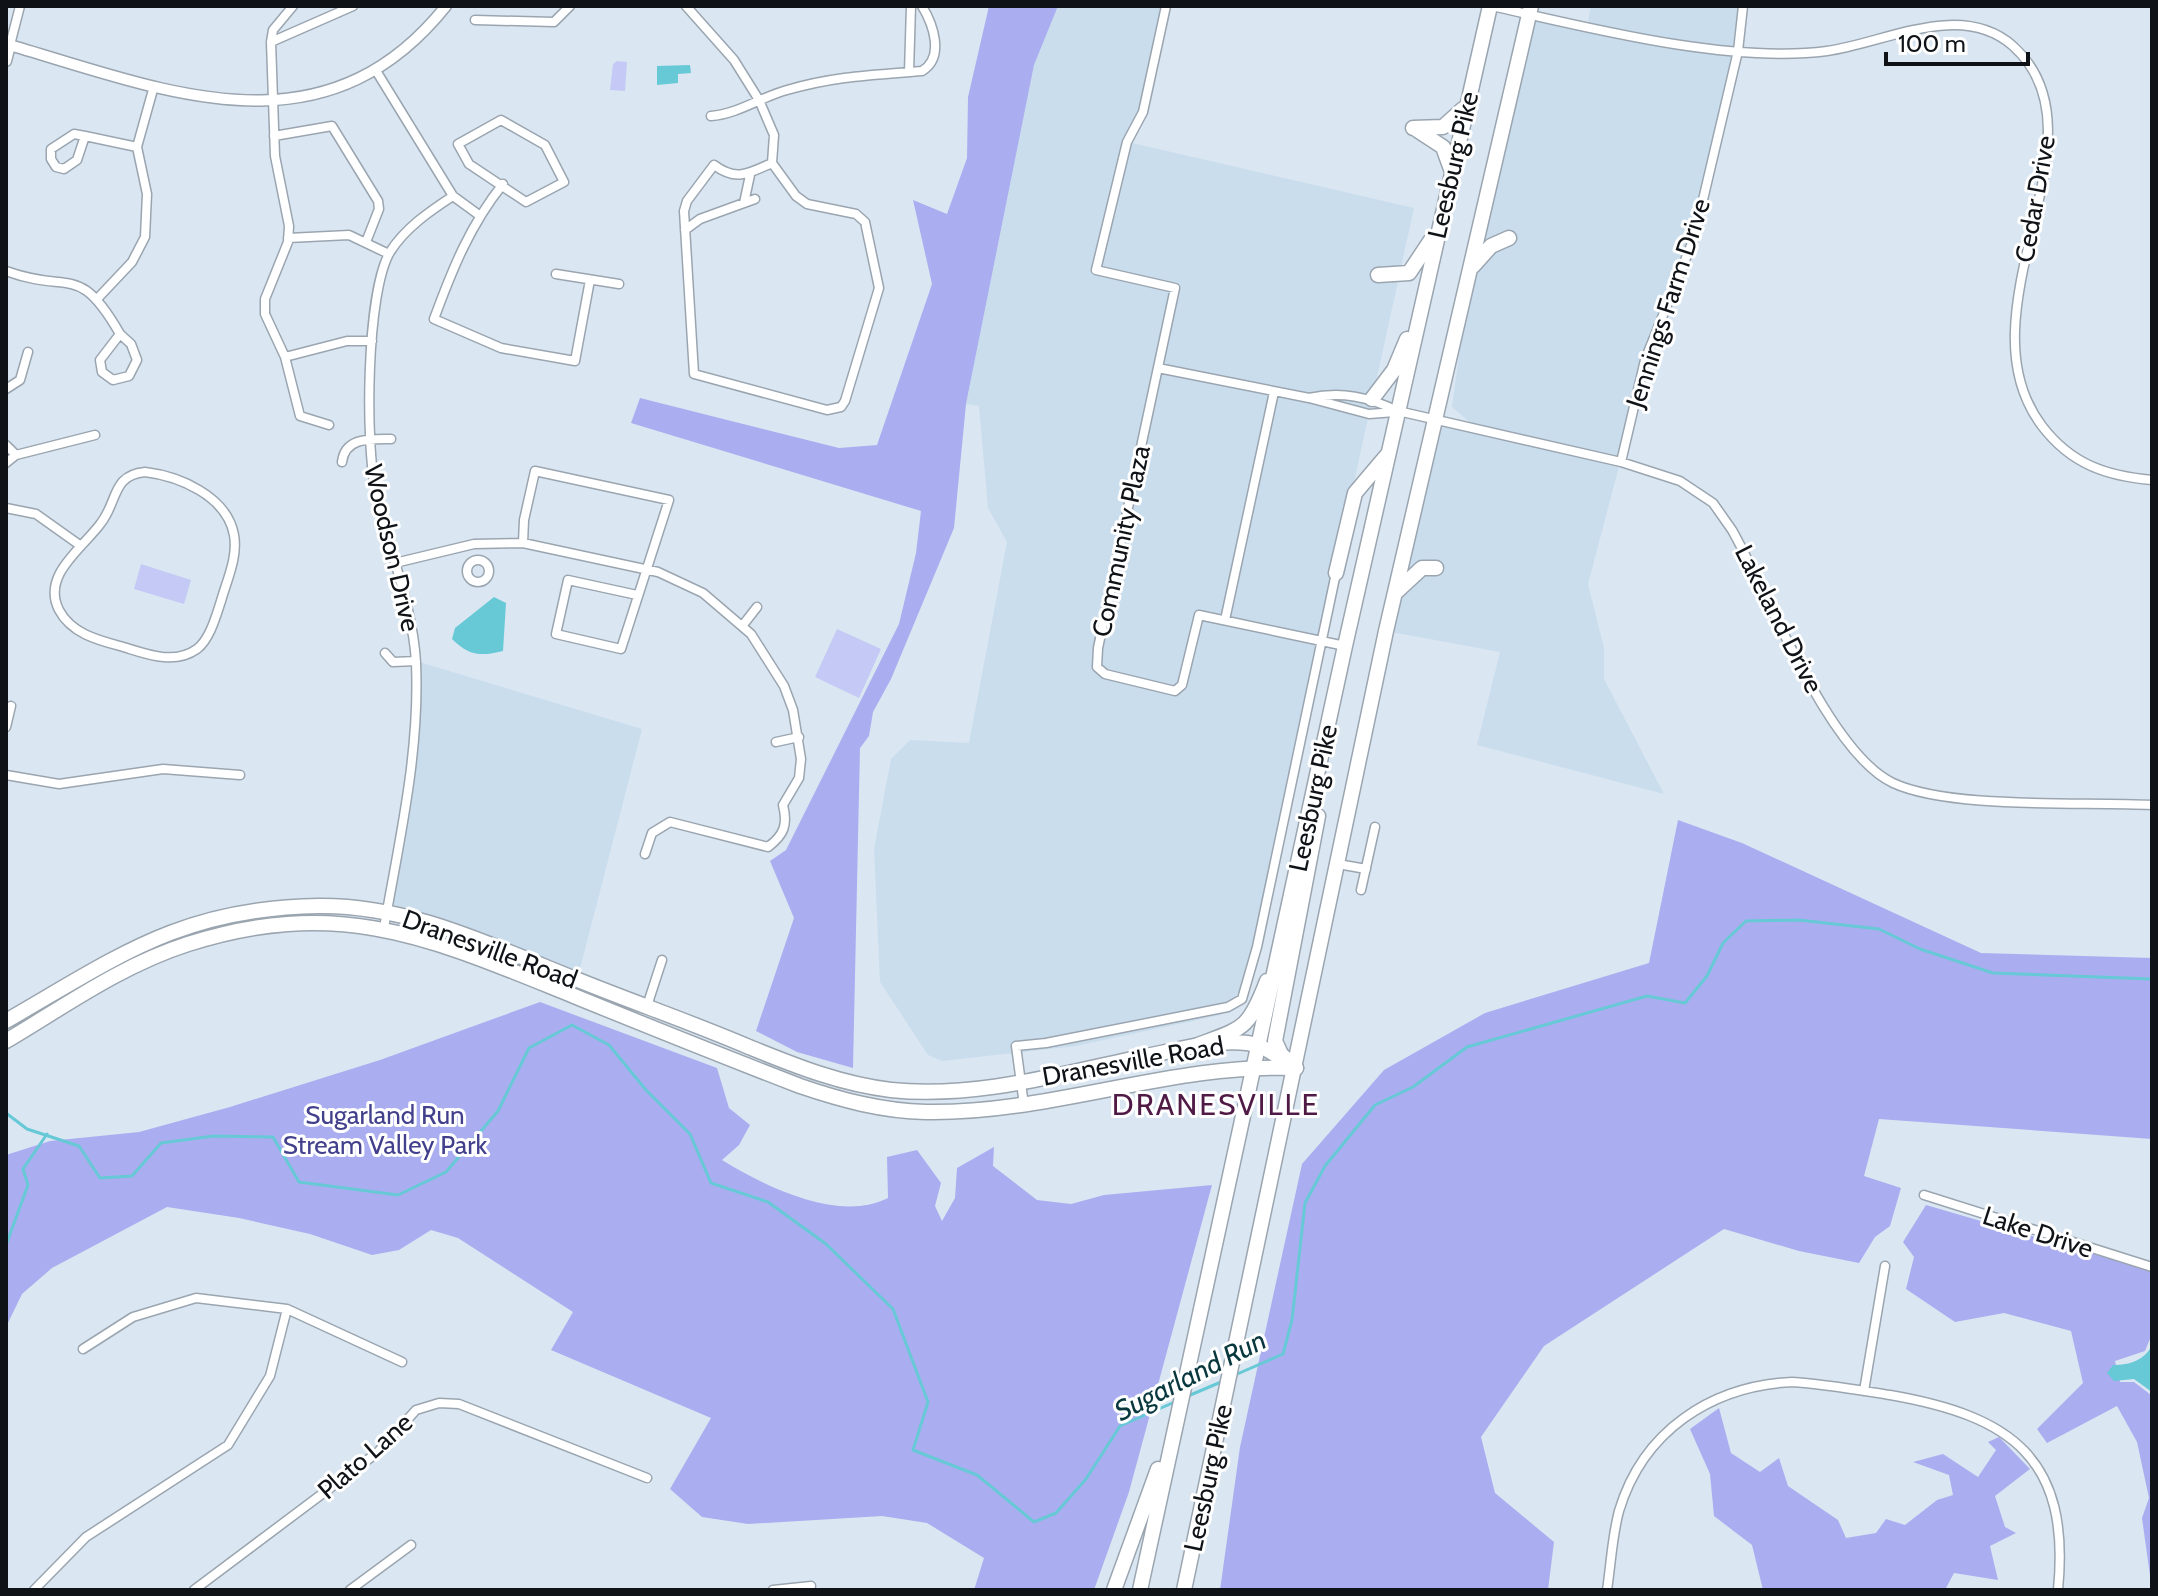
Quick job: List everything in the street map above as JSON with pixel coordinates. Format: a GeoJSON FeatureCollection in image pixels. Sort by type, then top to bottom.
{"type":"FeatureCollection","features":[{"type":"Feature","properties":{"kind":"main road","name":"Leesburg Pike"},"geometry":{"type":"LineString","coordinates":[[1140,1590],[1345,646],[1491,6]]}},
{"type":"Feature","properties":{"kind":"main road","name":"Leesburg Pike"},"geometry":{"type":"LineString","coordinates":[[1184,1590],[1395,594],[1530,10]]}},
{"type":"Feature","properties":{"kind":"main road"},"geometry":{"type":"LineString","coordinates":[[1451,172],[1443,147],[1413,128],[1449,124],[1468,102]]}},
{"type":"Feature","properties":{"kind":"main road"},"geometry":{"type":"LineString","coordinates":[[1471,267],[1491,246],[1509,238],[1482,224]]}},
{"type":"Feature","properties":{"kind":"main road"},"geometry":{"type":"LineString","coordinates":[[1378,275],[1400,275],[1412,271],[1439,225]]}},
{"type":"Feature","properties":{"kind":"main road"},"geometry":{"type":"LineString","coordinates":[[1372,399],[1394,370],[1419,314]]}},
{"type":"Feature","properties":{"kind":"main road"},"geometry":{"type":"LineString","coordinates":[[1336,573],[1355,493],[1389,453]]}},
{"type":"Feature","properties":{"kind":"main road"},"geometry":{"type":"LineString","coordinates":[[1395,594],[1422,568],[1436,568]]}},
{"type":"Feature","properties":{"kind":"main road"},"geometry":{"type":"LineString","coordinates":[[1296,1068],[1281,1054],[1275,1041],[1318,818],[1324,747]]}},
{"type":"Feature","properties":{"kind":"main road","name":"Dranesville Road"},"geometry":{"type":"LineString","coordinates":[[6,1021],[114,956],[195,924],[273,909],[320,906],[387,912],[475,938],[790,1065],[864,1086],[910,1091],[958,1091],[1020,1082],[1195,1046],[1235,1042],[1260,1046],[1296,1068]]}},
{"type":"Feature","properties":{"kind":"main road","name":"Dranesville Road"},"geometry":{"type":"LineString","coordinates":[[6,1041],[125,970],[187,944],[278,926],[313,923],[384,928],[451,946],[736,1061],[852,1103],[924,1112],[1024,1105],[1256,1066],[1296,1068]]}},
{"type":"Feature","properties":{"kind":"main road"},"geometry":{"type":"LineString","coordinates":[[1195,1046],[1237,1030],[1249,1021],[1284,935]]}},
{"type":"Feature","properties":{"kind":"main road"},"geometry":{"type":"LineString","coordinates":[[1114,1590],[1176,1420]]}},
{"type":"Feature","properties":{"kind":"main road"},"geometry":{"type":"LineString","coordinates":[[1191,1590],[1212,1458]]}},
{"type":"Feature","properties":{"kind":"street"},"geometry":{"type":"LineString","coordinates":[[6,61],[20,6]]}},
{"type":"Feature","properties":{"kind":"street"},"geometry":{"type":"LineString","coordinates":[[293,6],[273,30],[271,42],[271,102],[288,238],[265,299],[265,314],[285,357],[300,416],[329,425]]}},
{"type":"Feature","properties":{"kind":"street"},"geometry":{"type":"LineString","coordinates":[[271,42],[353,6]]}},
{"type":"Feature","properties":{"kind":"street"},"geometry":{"type":"LineString","coordinates":[[8,45],[204,99],[271,102],[332,88],[375,69],[409,44],[446,6]]}},
{"type":"Feature","properties":{"kind":"street"},"geometry":{"type":"LineString","coordinates":[[475,20],[554,22],[570,6]]}},
{"type":"Feature","properties":{"kind":"street"},"geometry":{"type":"LineString","coordinates":[[686,6],[734,60],[759,100],[774,135],[772,163],[800,201],[856,214],[866,225],[879,288],[841,407],[827,410],[694,374],[685,230],[687,201],[714,165],[736,177],[750,175],[772,163]]}},
{"type":"Feature","properties":{"kind":"street"},"geometry":{"type":"LineString","coordinates":[[909,72],[911,6]]}},
{"type":"Feature","properties":{"kind":"street"},"geometry":{"type":"LineString","coordinates":[[711,116],[723,115],[759,100],[853,74],[909,72],[927,68],[934,46],[933,24],[922,6]]}},
{"type":"Feature","properties":{"kind":"street","name":"Community Plaza"},"geometry":{"type":"LineString","coordinates":[[1166,6],[1143,112],[1127,142],[1096,270],[1175,288],[1098,648],[1097,667],[1105,674],[1175,691],[1182,685],[1199,615],[1345,646]]}},
{"type":"Feature","properties":{"kind":"street","name":"Cedar Drive"},"geometry":{"type":"LineString","coordinates":[[1491,6],[1530,10],[1738,51],[1784,54],[1830,51],[1920,29],[1958,25],[1995,34],[2022,55],[2040,80],[2049,118],[2043,175],[2015,322],[2014,351],[2019,380],[2039,422],[2064,451],[2102,472],[2152,480]]}},
{"type":"Feature","properties":{"kind":"street","name":"Jennings Farm Drive"},"geometry":{"type":"LineString","coordinates":[[1621,462],[1645,360],[1694,238],[1738,51],[1743,6]]}},
{"type":"Feature","properties":{"kind":"street"},"geometry":{"type":"LineString","coordinates":[[375,69],[453,196],[479,215]]}},
{"type":"Feature","properties":{"kind":"street"},"geometry":{"type":"LineString","coordinates":[[98,298],[132,262],[145,237],[147,194],[137,147],[154,86]]}},
{"type":"Feature","properties":{"kind":"street"},"geometry":{"type":"LineString","coordinates":[[501,120],[545,145],[564,182],[526,202],[503,184],[469,164],[458,144],[501,120]]}},
{"type":"Feature","properties":{"kind":"street"},"geometry":{"type":"LineString","coordinates":[[274,136],[332,126],[378,201],[379,209],[366,242]]}},
{"type":"Feature","properties":{"kind":"street"},"geometry":{"type":"LineString","coordinates":[[85,136],[73,165],[60,168],[53,164],[50,154],[57,143],[69,135],[85,136],[137,147]]}},
{"type":"Feature","properties":{"kind":"street"},"geometry":{"type":"LineString","coordinates":[[744,203],[750,175]]}},
{"type":"Feature","properties":{"kind":"street"},"geometry":{"type":"LineString","coordinates":[[503,184],[479,215],[453,265],[434,319],[501,348],[575,361],[590,280]]}},
{"type":"Feature","properties":{"kind":"street"},"geometry":{"type":"LineString","coordinates":[[288,238],[349,235],[389,254],[409,229],[453,196]]}},
{"type":"Feature","properties":{"kind":"street"},"geometry":{"type":"LineString","coordinates":[[685,230],[700,219],[755,199]]}},
{"type":"Feature","properties":{"kind":"street","name":"Woodson Drive"},"geometry":{"type":"LineString","coordinates":[[384,928],[406,807],[415,725],[416,661],[395,563],[375,490],[368,439],[372,341],[389,254]]}},
{"type":"Feature","properties":{"kind":"street"},"geometry":{"type":"LineString","coordinates":[[6,271],[33,279],[75,283],[98,298],[120,334],[131,344],[137,360],[129,376],[113,380],[104,375],[100,360],[120,334]]}},
{"type":"Feature","properties":{"kind":"street"},"geometry":{"type":"LineString","coordinates":[[556,274],[619,284]]}},
{"type":"Feature","properties":{"kind":"street"},"geometry":{"type":"LineString","coordinates":[[285,357],[347,341],[372,341]]}},
{"type":"Feature","properties":{"kind":"street"},"geometry":{"type":"LineString","coordinates":[[6,389],[20,380],[28,352]]}},
{"type":"Feature","properties":{"kind":"street"},"geometry":{"type":"LineString","coordinates":[[1158,368],[1309,398],[1369,414],[1398,411]]}},
{"type":"Feature","properties":{"kind":"street"},"geometry":{"type":"LineString","coordinates":[[1225,620],[1274,392]]}},
{"type":"Feature","properties":{"kind":"street"},"geometry":{"type":"LineString","coordinates":[[1309,398],[1331,393],[1372,399],[1398,411]]}},
{"type":"Feature","properties":{"kind":"street","name":"Lakeland Drive"},"geometry":{"type":"LineString","coordinates":[[1398,411],[1621,462],[1688,485],[1713,503],[1744,552],[1836,728],[1860,759],[1881,776],[1904,787],[1939,795],[2152,805]]}},
{"type":"Feature","properties":{"kind":"street"},"geometry":{"type":"LineString","coordinates":[[6,463],[16,455],[95,435]]}},
{"type":"Feature","properties":{"kind":"street"},"geometry":{"type":"LineString","coordinates":[[342,462],[346,447],[368,439],[391,439]]}},
{"type":"Feature","properties":{"kind":"street"},"geometry":{"type":"LineString","coordinates":[[6,445],[16,455]]}},
{"type":"Feature","properties":{"kind":"street"},"geometry":{"type":"LineString","coordinates":[[523,543],[524,520],[535,471],[669,500],[621,649],[556,634],[568,580],[637,595]]}},
{"type":"Feature","properties":{"kind":"street"},"geometry":{"type":"LineString","coordinates":[[133,473],[178,478],[203,494],[226,517],[234,540],[230,573],[213,624],[202,643],[189,653],[154,656],[79,632],[58,607],[55,587],[58,576],[81,546],[104,519],[119,483],[133,473]]}},
{"type":"Feature","properties":{"kind":"street"},"geometry":{"type":"LineString","coordinates":[[6,508],[36,514],[81,546]]}},
{"type":"Feature","properties":{"kind":"street"},"geometry":{"type":"LineString","coordinates":[[395,563],[474,544],[523,543],[645,570],[688,584],[743,625],[764,650],[784,686],[799,737],[799,778],[783,805],[787,821],[780,837],[768,847],[750,845],[670,822],[652,833],[645,854]]}},
{"type":"Feature","properties":{"kind":"street"},"geometry":{"type":"LineString","coordinates":[[474,544],[478,560]]}},
{"type":"Feature","properties":{"kind":"street"},"geometry":{"type":"LineString","coordinates":[[1024,1105],[1016,1046],[1060,1041],[1228,1007],[1242,999],[1248,987],[1336,573]]}},
{"type":"Feature","properties":{"kind":"street"},"geometry":{"type":"LineString","coordinates":[[743,625],[757,607]]}},
{"type":"Feature","properties":{"kind":"street"},"geometry":{"type":"LineString","coordinates":[[385,653],[393,662],[416,661]]}},
{"type":"Feature","properties":{"kind":"street"},"geometry":{"type":"LineString","coordinates":[[6,727],[11,706]]}},
{"type":"Feature","properties":{"kind":"street"},"geometry":{"type":"LineString","coordinates":[[776,742],[799,737]]}},
{"type":"Feature","properties":{"kind":"street"},"geometry":{"type":"LineString","coordinates":[[6,775],[59,784],[163,769],[240,775]]}},
{"type":"Feature","properties":{"kind":"street"},"geometry":{"type":"LineString","coordinates":[[1361,890],[1375,827]]}},
{"type":"Feature","properties":{"kind":"street"},"geometry":{"type":"LineString","coordinates":[[1338,864],[1366,869]]}},
{"type":"Feature","properties":{"kind":"street"},"geometry":{"type":"LineString","coordinates":[[1266,904],[1290,908]]}},
{"type":"Feature","properties":{"kind":"street"},"geometry":{"type":"LineString","coordinates":[[647,1006],[662,960]]}},
{"type":"Feature","properties":{"kind":"street","name":"Lake Drive"},"geometry":{"type":"LineString","coordinates":[[1924,1195],[2152,1267]]}},
{"type":"Feature","properties":{"kind":"street"},"geometry":{"type":"LineString","coordinates":[[1864,1391],[1885,1266]]}},
{"type":"Feature","properties":{"kind":"street"},"geometry":{"type":"LineString","coordinates":[[83,1349],[133,1317],[196,1298],[287,1309],[402,1362]]}},
{"type":"Feature","properties":{"kind":"street"},"geometry":{"type":"LineString","coordinates":[[34,1590],[86,1537],[228,1445],[270,1376],[287,1309]]}},
{"type":"Feature","properties":{"kind":"street"},"geometry":{"type":"LineString","coordinates":[[1607,1590],[1615,1529],[1625,1494],[1657,1441],[1684,1416],[1725,1394],[1771,1383],[1811,1383],[1864,1391],[1967,1412],[1995,1427],[2023,1449],[2044,1478],[2056,1510],[2060,1541],[2058,1590]]}},
{"type":"Feature","properties":{"kind":"street","name":"Plato Lane"},"geometry":{"type":"LineString","coordinates":[[194,1590],[353,1472],[394,1436],[411,1414],[427,1405],[459,1404],[647,1478]]}},
{"type":"Feature","properties":{"kind":"street"},"geometry":{"type":"LineString","coordinates":[[350,1590],[411,1545]]}},
{"type":"Feature","properties":{"kind":"street"},"geometry":{"type":"LineString","coordinates":[[773,1590],[811,1586]]}},
{"type":"Feature","properties":{"kind":"shaded area"},"geometry":{"type":"Polygon","coordinates":[[[1058,6],[1166,6],[1143,112],[1128,142],[1414,208],[1244,985],[1221,1015],[1076,1046],[942,1061],[928,1055],[880,982],[874,849],[891,759],[910,740],[969,743],[1007,542],[988,508],[979,406],[966,404],[1034,65],[1058,6]]]}},
{"type":"Feature","properties":{"kind":"shaded area"},"geometry":{"type":"Polygon","coordinates":[[[1591,6],[1743,6],[1738,51],[1694,238],[1654,334],[1588,584],[1604,648],[1604,679],[1664,794],[1477,745],[1500,652],[1386,631],[1434,418],[1475,427],[1452,407],[1471,267],[1529,14],[1587,26],[1591,6]]]}},
{"type":"Feature","properties":{"kind":"shaded area"},"geometry":{"type":"Polygon","coordinates":[[[617,61],[627,62],[625,91],[610,90],[613,64],[617,61]]]}},
{"type":"Feature","properties":{"kind":"shaded area"},"geometry":{"type":"Polygon","coordinates":[[[690,65],[691,73],[678,74],[678,83],[657,85],[657,66],[690,65]]]}},
{"type":"Feature","properties":{"kind":"shaded area"},"geometry":{"type":"Polygon","coordinates":[[[141,564],[191,580],[184,604],[134,589],[141,564]]]}},
{"type":"Feature","properties":{"kind":"shaded area"},"geometry":{"type":"Polygon","coordinates":[[[494,597],[506,603],[503,651],[481,654],[463,648],[452,639],[455,628],[494,597]]]}},
{"type":"Feature","properties":{"kind":"shaded area"},"geometry":{"type":"Polygon","coordinates":[[[837,629],[881,649],[859,698],[815,677],[837,629]]]}},
{"type":"Feature","properties":{"kind":"shaded area"},"geometry":{"type":"Polygon","coordinates":[[[416,661],[642,729],[577,980],[387,912],[406,807],[416,661]]]}},
{"type":"Feature","properties":{"kind":"shaded area"},"geometry":{"type":"Polygon","coordinates":[[[2152,1345],[2152,1392],[2134,1379],[2114,1381],[2107,1373],[2113,1365],[2131,1363],[2141,1358],[2152,1345]]]}},
{"type":"Feature","properties":{"kind":"green space"},"geometry":{"type":"Polygon","coordinates":[[[989,6],[1058,6],[1034,65],[966,404],[954,528],[891,679],[873,712],[869,736],[860,748],[853,1068],[797,1052],[756,1031],[794,918],[770,861],[786,850],[899,624],[916,553],[921,511],[631,423],[640,398],[839,448],[877,445],[932,284],[913,200],[947,214],[967,158],[968,97],[989,6]]]}},
{"type":"Feature","properties":{"kind":"green space"},"geometry":{"type":"Polygon","coordinates":[[[1678,820],[1742,843],[1981,953],[2152,958],[2152,1139],[1879,1119],[1864,1176],[1901,1188],[1890,1226],[1875,1237],[1859,1263],[1799,1251],[1724,1229],[1544,1346],[1481,1437],[1495,1493],[1554,1542],[1548,1590],[1220,1590],[1240,1447],[1302,1164],[1384,1070],[1485,1013],[1649,963],[1678,820]]]}},
{"type":"Feature","properties":{"kind":"green space","name":"Sugarland Run Stream Valley Park"},"geometry":{"type":"Polygon","coordinates":[[[540,1002],[717,1068],[729,1108],[750,1125],[739,1145],[722,1160],[760,1181],[803,1198],[848,1206],[869,1205],[888,1198],[887,1157],[917,1150],[941,1183],[935,1206],[942,1221],[955,1198],[957,1168],[994,1147],[993,1166],[1037,1200],[1071,1204],[1104,1195],[1212,1185],[1129,1492],[1094,1590],[974,1590],[984,1558],[927,1523],[882,1516],[748,1524],[702,1517],[670,1489],[711,1418],[551,1350],[573,1312],[458,1238],[431,1230],[399,1250],[372,1255],[310,1234],[239,1218],[167,1207],[52,1268],[22,1294],[6,1327],[6,1155],[50,1141],[139,1132],[230,1107],[380,1060],[540,1002]]]}},
{"type":"Feature","properties":{"kind":"green space"},"geometry":{"type":"Polygon","coordinates":[[[1926,1205],[2152,1271],[2152,1334],[2145,1351],[2115,1361],[2120,1382],[2134,1382],[2151,1395],[2152,1590],[2142,1518],[2149,1498],[2137,1442],[2117,1406],[2047,1443],[2037,1429],[2083,1383],[2071,1331],[2004,1313],[1955,1322],[1906,1289],[1914,1257],[1903,1242],[1926,1205]]]}},
{"type":"Feature","properties":{"kind":"green space"},"geometry":{"type":"Polygon","coordinates":[[[1719,1408],[1731,1453],[1760,1472],[1779,1458],[1788,1486],[1838,1520],[1846,1538],[1876,1533],[1886,1519],[1905,1525],[1937,1500],[1953,1495],[1949,1475],[1913,1462],[1943,1454],[1978,1477],[1996,1450],[1988,1442],[1999,1437],[2030,1469],[1995,1496],[2005,1527],[2016,1533],[1990,1546],[1998,1580],[1954,1573],[1945,1590],[1763,1590],[1752,1545],[1714,1516],[1710,1474],[1690,1429],[1719,1408]]]}},
{"type":"Feature","properties":{"kind":"waterway","name":"Sugarland Run"},"geometry":{"type":"LineString","coordinates":[[1235,1375],[1283,1354],[1292,1320],[1305,1203],[1325,1166],[1375,1105],[1413,1087],[1467,1047],[1647,996],[1685,1003],[1707,976],[1723,943],[1746,921],[1799,920],[1879,929],[1920,949],[1993,973],[2152,979]]}},
{"type":"Feature","properties":{"kind":"waterway","name":"Sugarland Run"},"geometry":{"type":"LineString","coordinates":[[6,1113],[27,1129],[79,1146],[100,1178],[132,1176],[161,1143],[214,1136],[273,1137],[299,1182],[398,1195],[446,1172],[498,1111],[529,1048],[572,1025],[609,1045],[646,1090],[690,1134],[711,1183],[768,1202],[826,1244],[893,1309],[928,1402],[913,1450],[977,1475],[1034,1522],[1056,1513],[1086,1479],[1120,1426],[1177,1401]]}},
{"type":"Feature","properties":{"kind":"waterway"},"geometry":{"type":"LineString","coordinates":[[6,1245],[28,1185],[23,1169],[47,1134]]}},
{"type":"Feature","properties":{"kind":"waterway","name":"Sugarland Run"},"geometry":{"type":"LineString","coordinates":[[1188,1396],[1221,1382]]}},
{"type":"Feature","properties":{"kind":"district","name":"DRANESVILLE"},"geometry":{"type":"Point","coordinates":[1216,1105]}}]}
